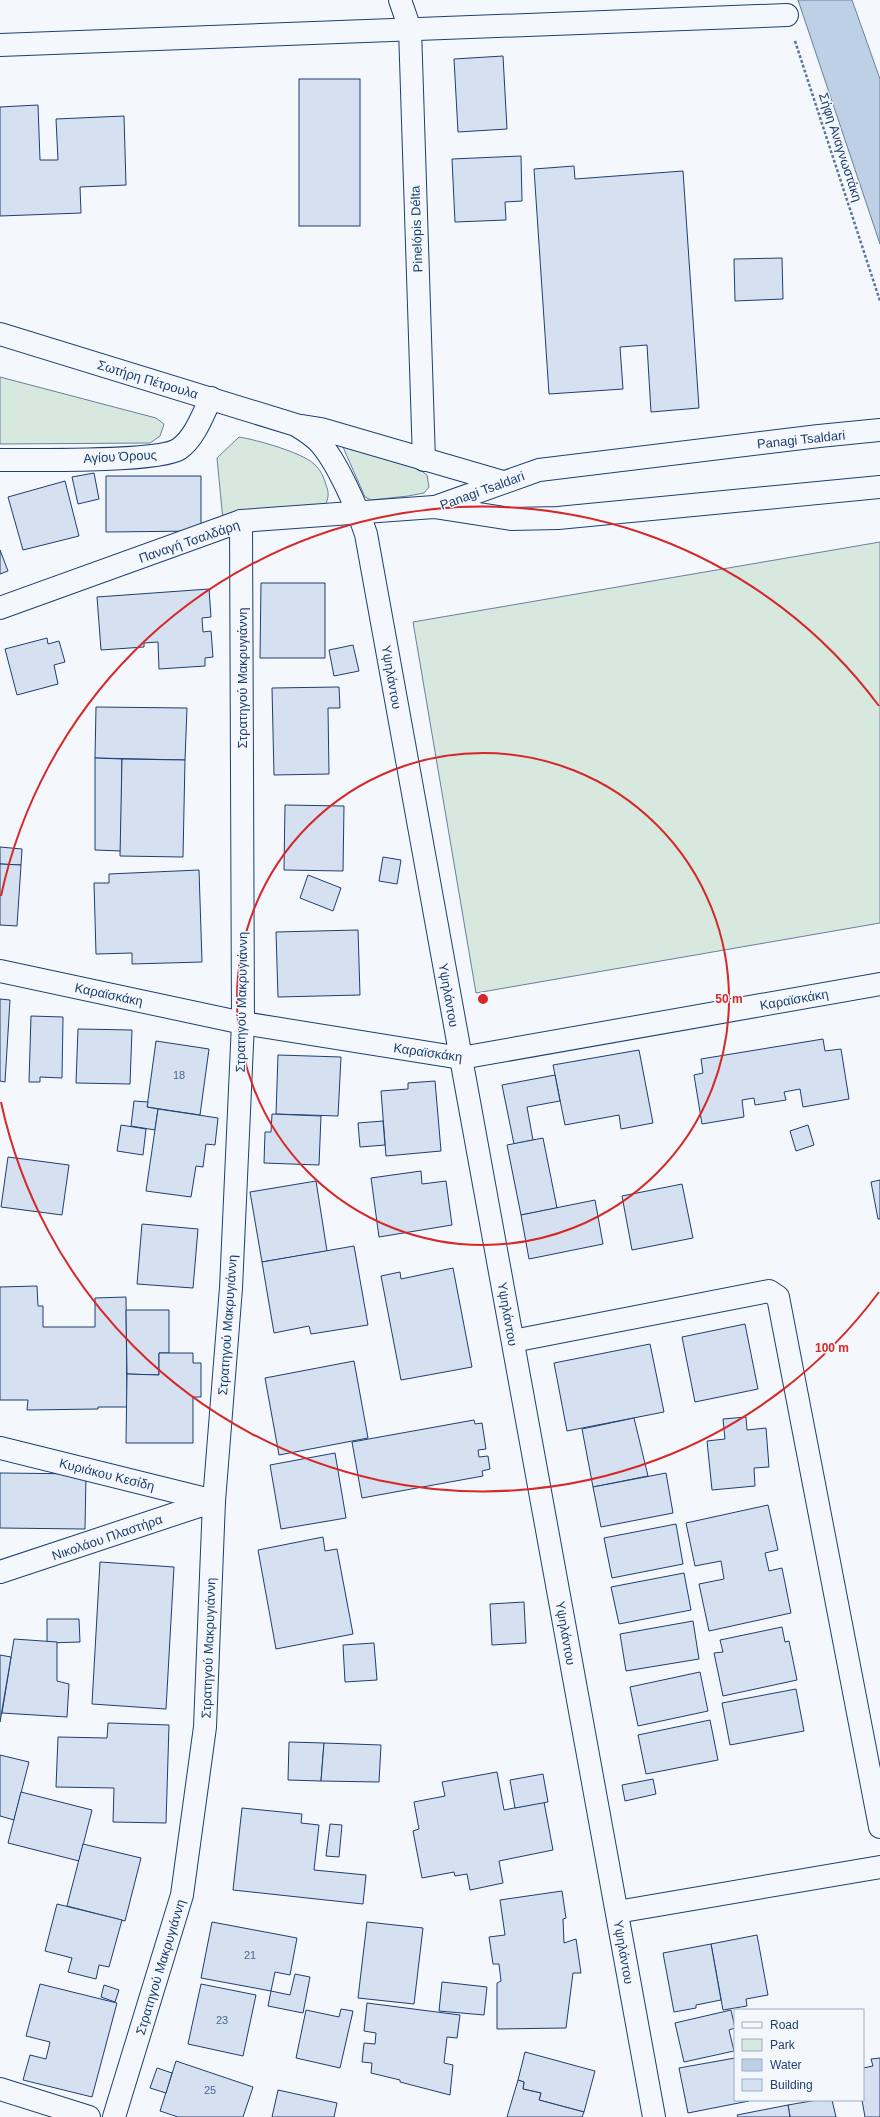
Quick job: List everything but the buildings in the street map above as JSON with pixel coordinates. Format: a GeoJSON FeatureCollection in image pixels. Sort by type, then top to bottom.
{"type":"FeatureCollection","features":[{"type":"Feature","properties":{"kind":"street","name":"Pinelópis Délta"},"geometry":{"type":"LineString","coordinates":[[400,0],[410,29],[424,460]]}},
{"type":"Feature","properties":{"kind":"street"},"geometry":{"type":"LineString","coordinates":[[0,45],[787,15]]}},
{"type":"Feature","properties":{"kind":"street","name":"Σωτήρη Πέτρουλα"},"geometry":{"type":"LineString","coordinates":[[0,334],[296,425],[321,430],[503,482]]}},
{"type":"Feature","properties":{"kind":"street","name":"Αγίου Όρους"},"geometry":{"type":"LineString","coordinates":[[0,460],[149,456],[178,450],[188,441],[212,398]]}},
{"type":"Feature","properties":{"kind":"street","name":"Σωτήρη Πέτρουλα"},"geometry":{"type":"LineString","coordinates":[[296,425],[319,442],[338,473],[358,512]]}},
{"type":"Feature","properties":{"kind":"street","name":"Panagi Tsaldari"},"geometry":{"type":"LineString","coordinates":[[434,507],[539,470],[880,430]]}},
{"type":"Feature","properties":{"kind":"street","name":"Panagi Tsaldari"},"geometry":{"type":"LineString","coordinates":[[434,507],[511,519],[558,518],[880,487]]}},
{"type":"Feature","properties":{"kind":"street","name":"Παναγή Τσαλδάρη"},"geometry":{"type":"LineString","coordinates":[[0,608],[241,521],[434,507]]}},
{"type":"Feature","properties":{"kind":"street","name":"Υψηλάντου"},"geometry":{"type":"LineString","coordinates":[[358,512],[366,534],[460,1058],[513,1340],[654,2117]]}},
{"type":"Feature","properties":{"kind":"street","name":"Στρατηγού Μακρυγιάννη"},"geometry":{"type":"LineString","coordinates":[[114,2117],[182,1894],[205,1727],[214,1501],[231,1288],[243,1023],[241,521]]}},
{"type":"Feature","properties":{"kind":"street","name":"Καραϊσκάκη"},"geometry":{"type":"LineString","coordinates":[[0,971],[243,1023],[460,1058],[880,984]]}},
{"type":"Feature","properties":{"kind":"street"},"geometry":{"type":"LineString","coordinates":[[513,1340],[769,1291],[778,1297],[880,1827]]}},
{"type":"Feature","properties":{"kind":"street","name":"Κυριάκου Κεσίδη"},"geometry":{"type":"LineString","coordinates":[[0,1448],[214,1501]]}},
{"type":"Feature","properties":{"kind":"street","name":"Νικολάου Πλαστήρα"},"geometry":{"type":"LineString","coordinates":[[0,1572],[214,1501]]}},
{"type":"Feature","properties":{"kind":"street"},"geometry":{"type":"LineString","coordinates":[[617,1912],[880,1867]]}},
{"type":"Feature","properties":{"kind":"street"},"geometry":{"type":"LineString","coordinates":[[0,2089],[89,2117]]}},
{"type":"Feature","properties":{"kind":"path","name":"Σήφη Αναγνωστάκη"},"geometry":{"type":"LineString","coordinates":[[787,15],[880,301]]}},
{"type":"Feature","properties":{"kind":"green space"},"geometry":{"type":"Polygon","coordinates":[[[0,377],[156,418],[164,424],[160,436],[150,443],[0,444],[0,377]]]}},
{"type":"Feature","properties":{"kind":"green space"},"geometry":{"type":"Polygon","coordinates":[[[239,437],[289,451],[314,464],[322,473],[328,490],[328,497],[325,505],[223,520],[217,458],[239,437]]]}},
{"type":"Feature","properties":{"kind":"green space"},"geometry":{"type":"Polygon","coordinates":[[[347,446],[419,469],[427,475],[429,487],[424,493],[408,496],[371,500],[365,497],[343,447],[347,446]]]}},
{"type":"Feature","properties":{"kind":"green space"},"geometry":{"type":"Polygon","coordinates":[[[880,542],[880,923],[476,993],[413,622],[880,542]]]}},
{"type":"Feature","properties":{"kind":"water"},"geometry":{"type":"Polygon","coordinates":[[[798,0],[852,0],[880,79],[880,244],[798,0]]]}}]}
